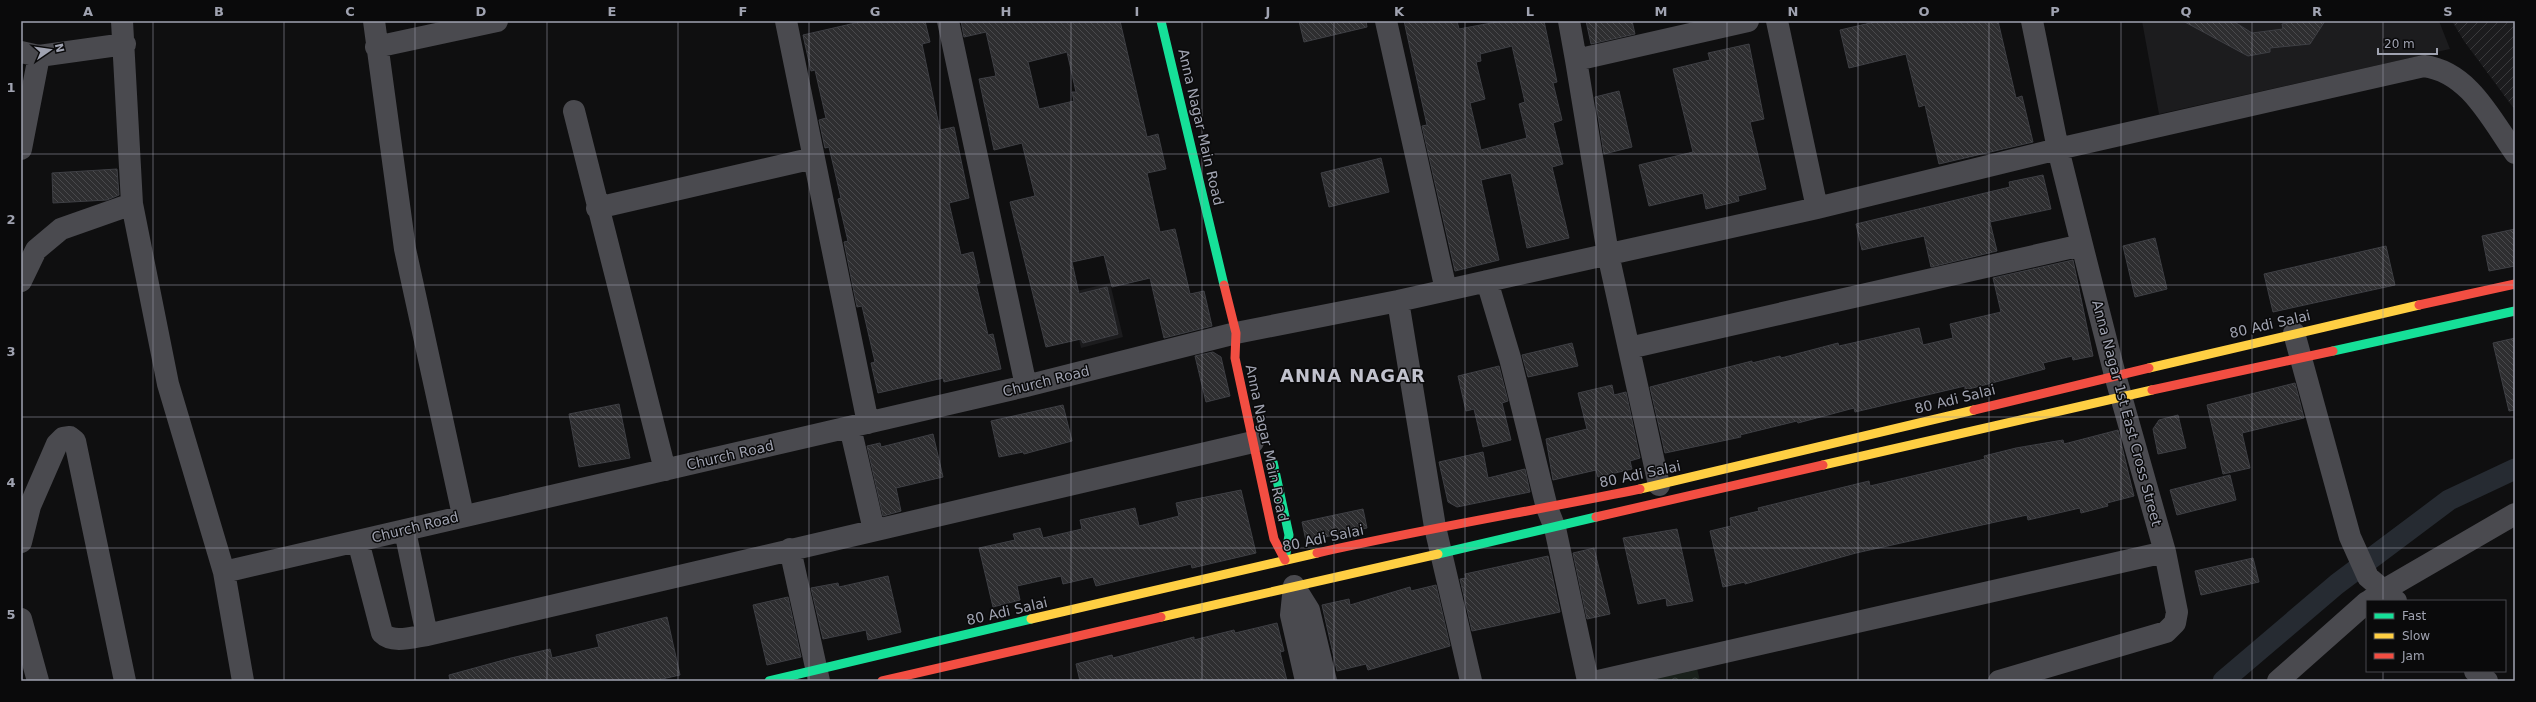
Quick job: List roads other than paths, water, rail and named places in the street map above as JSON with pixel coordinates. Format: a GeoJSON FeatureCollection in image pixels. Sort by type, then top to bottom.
{"type":"FeatureCollection","features":[{"type":"Feature","properties":{"kind":"main road","name":"Anna Nagar Main Road"},"geometry":{"type":"LineString","coordinates":[[1161,21],[1241,342],[1235,358],[1289,535],[1285,560]]}},
{"type":"Feature","properties":{"kind":"main road","name":"80 Adi Salai"},"geometry":{"type":"LineString","coordinates":[[882,681],[1440,552],[1660,485],[2294,332],[2515,284]]}},
{"type":"Feature","properties":{"kind":"main road","name":"80 Adi Salai"},"geometry":{"type":"LineString","coordinates":[[769,681],[818,676],[1285,560],[1435,527],[1551,518],[2122,397],[2515,311]]}},
{"type":"Feature","properties":{"kind":"main road","name":"Anna Nagar Main Road"},"geometry":{"type":"LineString","coordinates":[[1262,447],[1274,539],[1285,560]]}},
{"type":"Feature","properties":{"kind":"street"},"geometry":{"type":"LineString","coordinates":[[122,21],[125,44],[132,204],[168,384],[224,572],[243,681]]}},
{"type":"Feature","properties":{"kind":"street"},"geometry":{"type":"LineString","coordinates":[[374,21],[376,47],[405,249],[463,515]]}},
{"type":"Feature","properties":{"kind":"street"},"geometry":{"type":"LineString","coordinates":[[376,47],[497,21]]}},
{"type":"Feature","properties":{"kind":"street"},"geometry":{"type":"LineString","coordinates":[[786,21],[814,158],[859,425],[874,530]]}},
{"type":"Feature","properties":{"kind":"street"},"geometry":{"type":"LineString","coordinates":[[948,21],[1026,386]]}},
{"type":"Feature","properties":{"kind":"street"},"geometry":{"type":"LineString","coordinates":[[1386,21],[1446,290]]}},
{"type":"Feature","properties":{"kind":"street"},"geometry":{"type":"LineString","coordinates":[[1569,21],[1608,254],[1660,485]]}},
{"type":"Feature","properties":{"kind":"street"},"geometry":{"type":"LineString","coordinates":[[1576,60],[1748,21]]}},
{"type":"Feature","properties":{"kind":"street"},"geometry":{"type":"LineString","coordinates":[[1777,21],[1817,208]]}},
{"type":"Feature","properties":{"kind":"street","name":"Anna Nagar 1st East Cross Street"},"geometry":{"type":"LineString","coordinates":[[1998,681],[2166,632],[2175,623],[2177,612],[2165,552],[2115,375],[2058,149],[2032,21]]}},
{"type":"Feature","properties":{"kind":"street"},"geometry":{"type":"LineString","coordinates":[[21,149],[30,54],[125,44]]}},
{"type":"Feature","properties":{"kind":"street","name":"Church Road"},"geometry":{"type":"LineString","coordinates":[[224,572],[358,541],[405,532],[463,515],[665,470],[1026,386],[1241,342],[1398,301],[1817,208],[2058,149],[2424,66],[2440,68],[2462,82],[2515,153]]}},
{"type":"Feature","properties":{"kind":"street"},"geometry":{"type":"LineString","coordinates":[[574,111],[665,470]]}},
{"type":"Feature","properties":{"kind":"street"},"geometry":{"type":"LineString","coordinates":[[598,208],[814,158]]}},
{"type":"Feature","properties":{"kind":"street"},"geometry":{"type":"LineString","coordinates":[[21,281],[36,250],[61,229],[132,204]]}},
{"type":"Feature","properties":{"kind":"street"},"geometry":{"type":"LineString","coordinates":[[1629,348],[2082,244]]}},
{"type":"Feature","properties":{"kind":"street"},"geometry":{"type":"LineString","coordinates":[[1487,281],[1510,358],[1551,518],[1588,681]]}},
{"type":"Feature","properties":{"kind":"street"},"geometry":{"type":"LineString","coordinates":[[1398,301],[1435,527],[1471,681]]}},
{"type":"Feature","properties":{"kind":"street"},"geometry":{"type":"LineString","coordinates":[[2294,332],[2350,537],[2377,594],[2515,514]]}},
{"type":"Feature","properties":{"kind":"street"},"geometry":{"type":"LineString","coordinates":[[21,542],[30,506],[57,444],[63,438],[70,436],[75,441],[124,681]]}},
{"type":"Feature","properties":{"kind":"street"},"geometry":{"type":"LineString","coordinates":[[358,541],[382,632],[390,639],[427,635],[874,530],[1262,447]]}},
{"type":"Feature","properties":{"kind":"street"},"geometry":{"type":"LineString","coordinates":[[405,532],[427,635]]}},
{"type":"Feature","properties":{"kind":"street"},"geometry":{"type":"LineString","coordinates":[[790,550],[818,676]]}},
{"type":"Feature","properties":{"kind":"street"},"geometry":{"type":"LineString","coordinates":[[1598,681],[2165,552]]}},
{"type":"Feature","properties":{"kind":"street"},"geometry":{"type":"LineString","coordinates":[[1285,560],[1294,586],[1309,610],[1326,681]]}},
{"type":"Feature","properties":{"kind":"street"},"geometry":{"type":"LineString","coordinates":[[1294,586],[1291,615],[1306,681]]}},
{"type":"Feature","properties":{"kind":"street"},"geometry":{"type":"LineString","coordinates":[[2278,681],[2366,604]]}},
{"type":"Feature","properties":{"kind":"street"},"geometry":{"type":"LineString","coordinates":[[21,619],[38,681]]}},
{"type":"Feature","properties":{"kind":"street"},"geometry":{"type":"LineString","coordinates":[[2476,672],[2487,681]]}},
{"type":"Feature","properties":{"kind":"waterway"},"geometry":{"type":"LineString","coordinates":[[2223,681],[2337,584],[2449,500],[2515,469]]}},
{"type":"Feature","properties":{"kind":"district","name":"ANNA NAGAR"},"geometry":{"type":"Point","coordinates":[1353,376]}}]}
